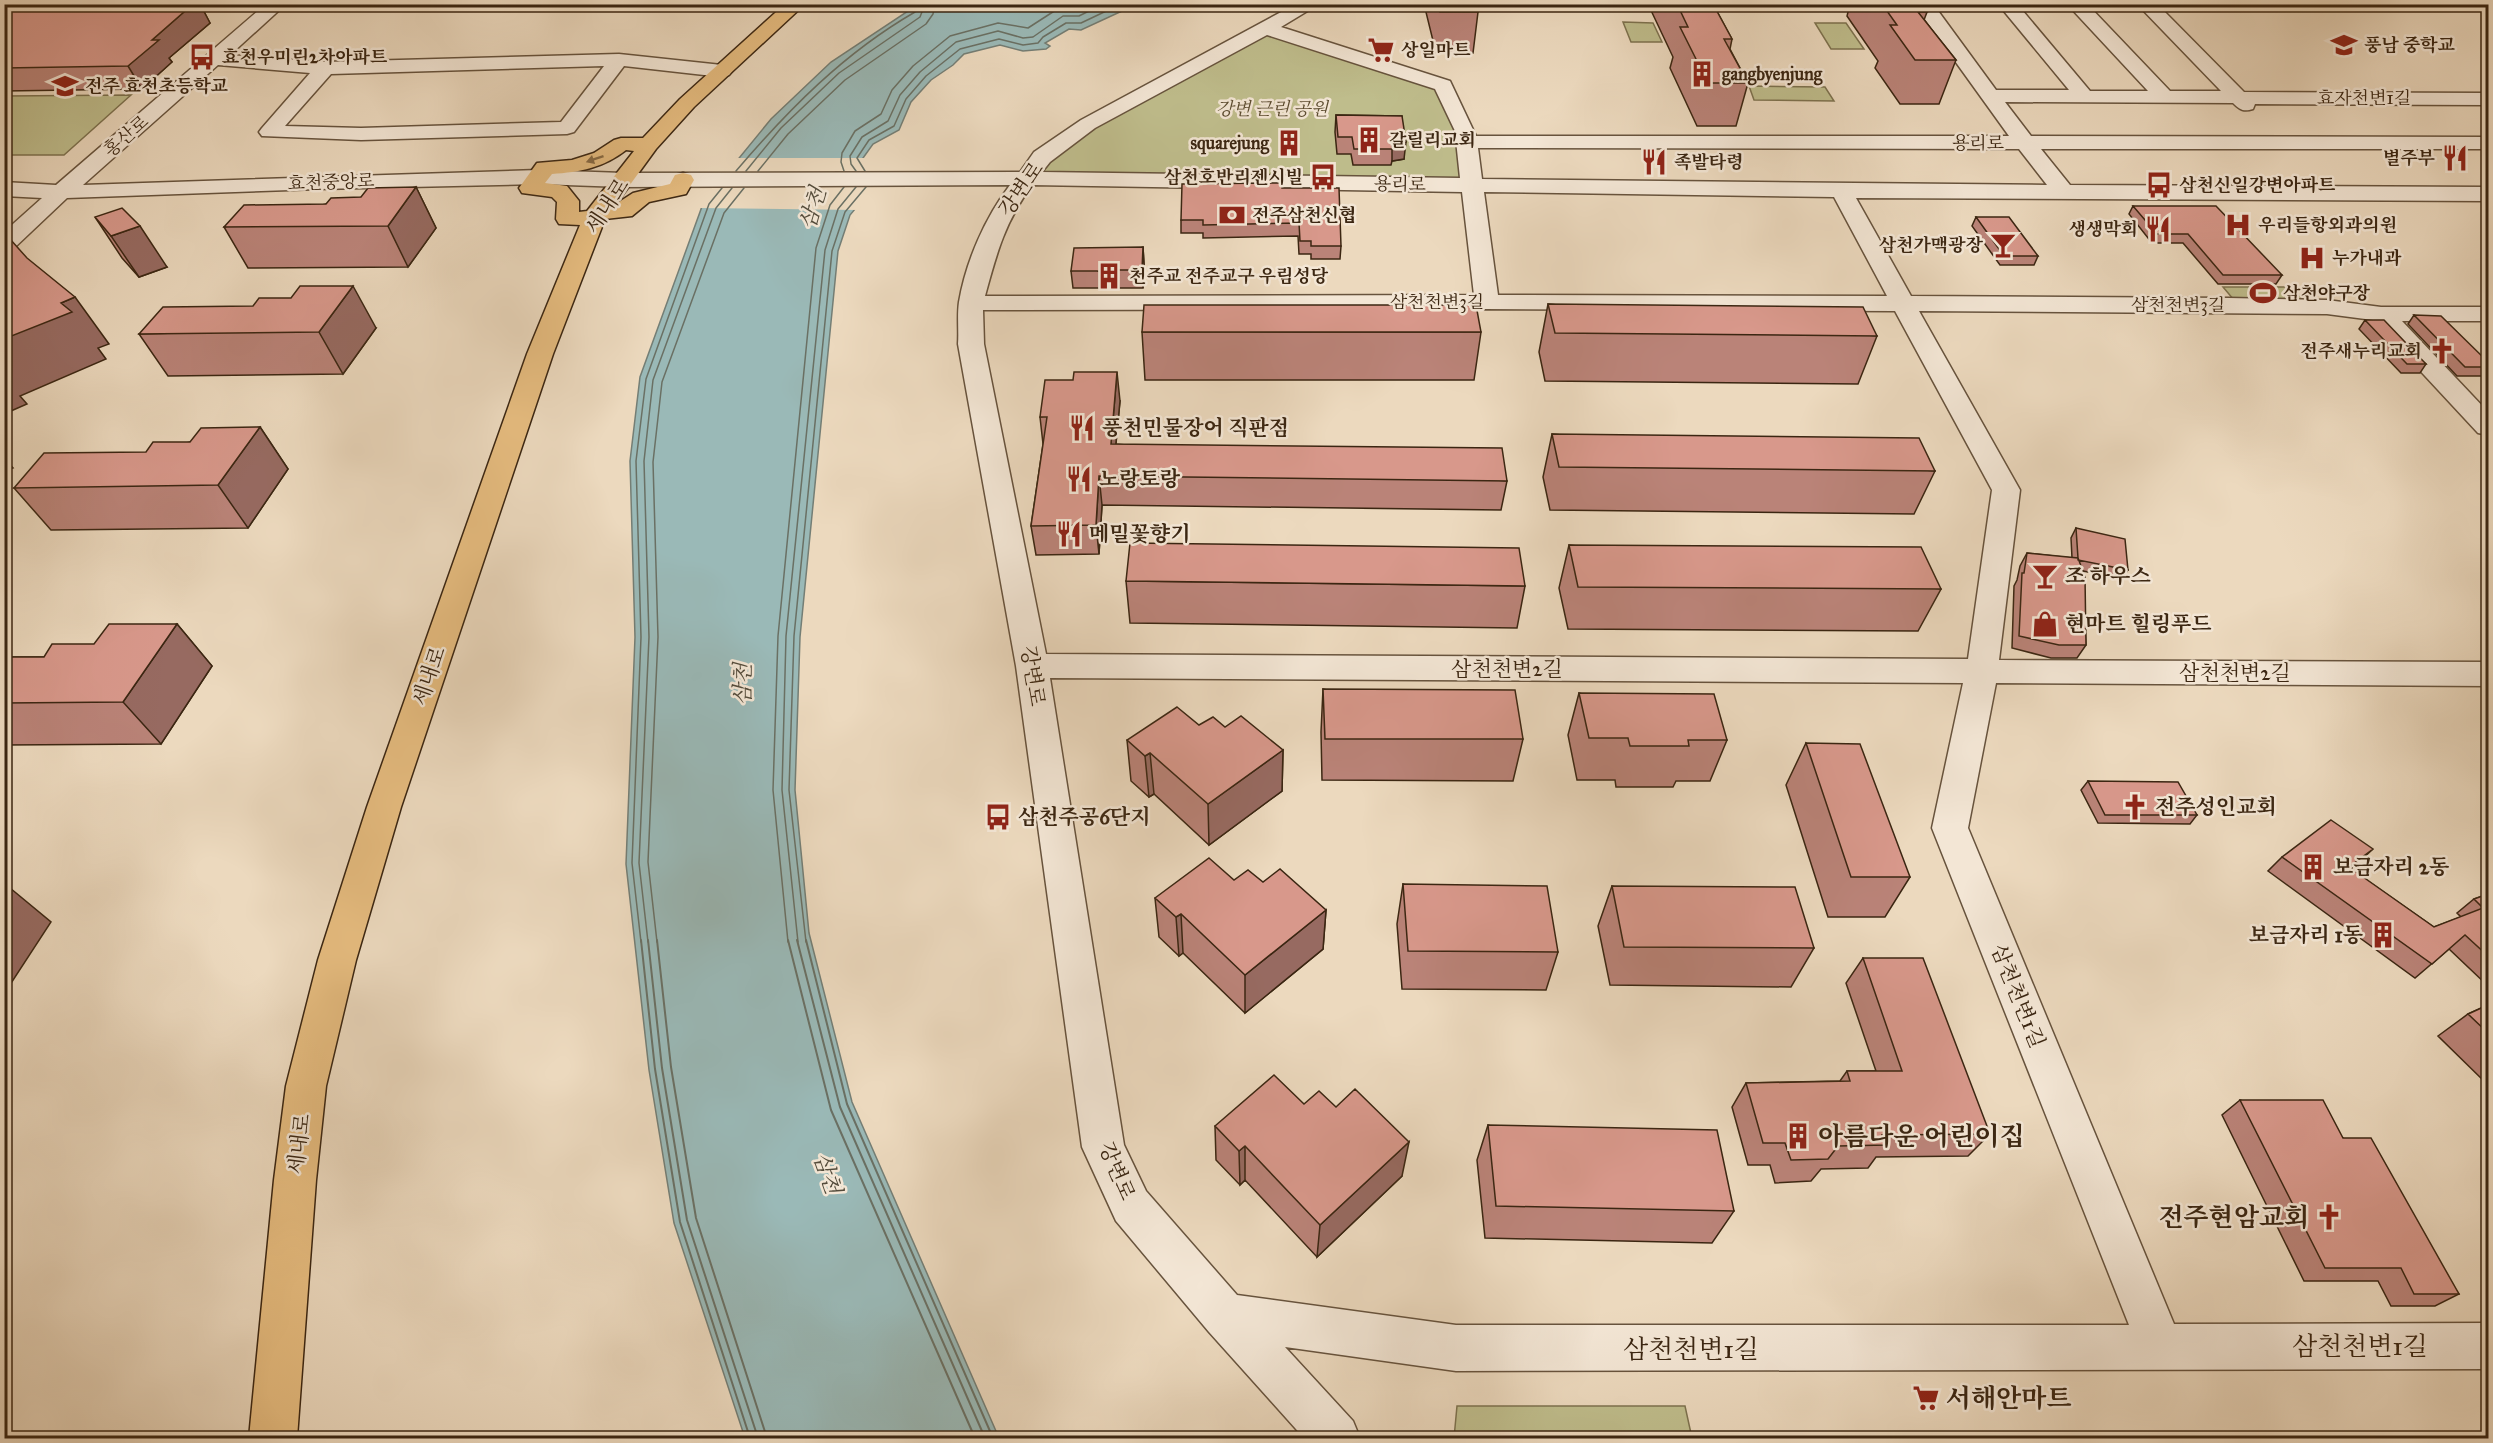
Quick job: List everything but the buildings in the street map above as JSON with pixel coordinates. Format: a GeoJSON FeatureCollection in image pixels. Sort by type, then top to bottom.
{"type":"FeatureCollection","features":[{"type":"Feature","properties":{"kind":"main road","name":"세내로"},"geometry":{"type":"LineString","coordinates":[[273,1438],[295,1180],[306,1086],[337,960],[384,807],[540,354],[597,215],[642,186],[670,159],[687,103],[796,4]]}},
{"type":"Feature","properties":{"kind":"main road"},"geometry":{"type":"LineString","coordinates":[[597,215],[567,219],[568,201],[559,190],[530,188],[545,168],[573,166],[602,158],[621,144],[670,159],[678,189],[642,186]]}},
{"type":"Feature","properties":{"kind":"street","name":"홍산로"},"geometry":{"type":"LineString","coordinates":[[4,245],[277,4]]}},
{"type":"Feature","properties":{"kind":"street","name":"강변로"},"geometry":{"type":"LineString","coordinates":[[1310,4],[1140,95],[1077,132],[1042,157],[1020,178],[998,209],[985,252],[971,303],[971,344],[1032,666],[1103,1147],[1131,1206],[1225,1316],[1336,1438]]}},
{"type":"Feature","properties":{"kind":"street"},"geometry":{"type":"LineString","coordinates":[[1923,4],[2064,192]]}},
{"type":"Feature","properties":{"kind":"street"},"geometry":{"type":"LineString","coordinates":[[2007,4],[2085,97]]}},
{"type":"Feature","properties":{"kind":"street"},"geometry":{"type":"LineString","coordinates":[[2076,4],[2164,97]]}},
{"type":"Feature","properties":{"kind":"street"},"geometry":{"type":"LineString","coordinates":[[2146,4],[2285,143]]}},
{"type":"Feature","properties":{"kind":"street"},"geometry":{"type":"LineString","coordinates":[[1267,29],[1443,85],[1465,131],[1487,302]]}},
{"type":"Feature","properties":{"kind":"street"},"geometry":{"type":"LineString","coordinates":[[214,59],[325,69],[619,60],[722,71]]}},
{"type":"Feature","properties":{"kind":"street"},"geometry":{"type":"LineString","coordinates":[[325,69],[269,132],[349,147],[567,128],[619,60]]}},
{"type":"Feature","properties":{"kind":"street","name":"효자천변1길"},"geometry":{"type":"LineString","coordinates":[[1991,96],[2488,99]]}},
{"type":"Feature","properties":{"kind":"street"},"geometry":{"type":"LineString","coordinates":[[1077,132],[1077,147],[1082,165],[1114,180]]}},
{"type":"Feature","properties":{"kind":"street","name":"용리로"},"geometry":{"type":"LineString","coordinates":[[1467,142],[2488,143]]}},
{"type":"Feature","properties":{"kind":"street"},"geometry":{"type":"LineString","coordinates":[[320,182],[349,147]]}},
{"type":"Feature","properties":{"kind":"street","name":"용리로"},"geometry":{"type":"LineString","coordinates":[[670,159],[958,180],[1020,178],[1841,191],[2488,194]]}},
{"type":"Feature","properties":{"kind":"street","name":"효천중앙로"},"geometry":{"type":"LineString","coordinates":[[4,189],[62,192],[320,182],[538,177],[642,186]]}},
{"type":"Feature","properties":{"kind":"street"},"geometry":{"type":"LineString","coordinates":[[958,180],[954,191],[980,195],[998,209]]}},
{"type":"Feature","properties":{"kind":"street"},"geometry":{"type":"LineString","coordinates":[[1841,191],[2006,490],[1982,671]]}},
{"type":"Feature","properties":{"kind":"street","name":"삼천천변3길"},"geometry":{"type":"LineString","coordinates":[[971,303],[1487,302],[2229,305],[2327,307],[2381,314],[2488,314]]}},
{"type":"Feature","properties":{"kind":"street"},"geometry":{"type":"LineString","coordinates":[[2381,314],[2488,427]]}},
{"type":"Feature","properties":{"kind":"street","name":"삼천천변2길"},"geometry":{"type":"LineString","coordinates":[[1032,666],[2488,674]]}},
{"type":"Feature","properties":{"kind":"street","name":"삼천천변1길"},"geometry":{"type":"LineString","coordinates":[[1982,671],[1950,828],[2160,1347]]}},
{"type":"Feature","properties":{"kind":"street","name":"삼천천변1길"},"geometry":{"type":"LineString","coordinates":[[1225,1316],[1456,1348],[2488,1346]]}},
{"type":"Feature","properties":{"kind":"green space"},"geometry":{"type":"Polygon","coordinates":[[[1623,22],[1653,23],[1662,42],[1631,42],[1623,22]]]}},
{"type":"Feature","properties":{"kind":"green space"},"geometry":{"type":"Polygon","coordinates":[[[1815,23],[1846,23],[1864,49],[1831,49],[1815,23]]]}},
{"type":"Feature","properties":{"kind":"green space","name":"강변 근린 공원"},"geometry":{"type":"Polygon","coordinates":[[[1267,29],[1443,85],[1473,185],[1026,178],[1042,157],[1267,29]]]}},
{"type":"Feature","properties":{"kind":"green space"},"geometry":{"type":"Polygon","coordinates":[[[1749,86],[1825,87],[1834,101],[1754,100],[1749,86]]]}},
{"type":"Feature","properties":{"kind":"green space"},"geometry":{"type":"Polygon","coordinates":[[[131,95],[64,155],[5,155],[5,96],[131,95]]]}},
{"type":"Feature","properties":{"kind":"green space","name":"삼천야구장"},"geometry":{"type":"Polygon","coordinates":[[[2223,287],[2291,287],[2303,299],[2234,300],[2223,287]]]}},
{"type":"Feature","properties":{"kind":"green space"},"geometry":{"type":"Polygon","coordinates":[[[1457,1406],[1685,1406],[1692,1438],[1454,1438],[1457,1406]]]}},
{"type":"Feature","properties":{"kind":"water","name":"삼천"},"geometry":{"type":"Polygon","coordinates":[[[917,5],[1135,5],[1081,30],[1069,29],[1045,43],[1050,46],[1046,49],[1023,51],[1000,45],[964,54],[953,65],[931,80],[911,102],[899,130],[873,144],[863,158],[880,179],[850,215],[838,251],[800,637],[795,790],[809,933],[852,1102],[999,1438],[745,1438],[674,1223],[649,1070],[626,864],[635,637],[630,461],[640,377],[704,201],[771,119],[831,62],[917,5]]]}},
{"type":"Feature","properties":{"kind":"pier"},"geometry":{"type":"Polygon","coordinates":[[[736,158],[867,158],[883,178],[858,210],[698,208],[702,199],[736,158]]]}},
{"type":"Feature","properties":{"kind":"place","name":"풍남 중학교"},"geometry":{"type":"Point","coordinates":[2344,45]}},
{"type":"Feature","properties":{"kind":"place","name":"상일마트"},"geometry":{"type":"Point","coordinates":[1381,50]}},
{"type":"Feature","properties":{"kind":"place","name":"효천우미린2차아파트"},"geometry":{"type":"Point","coordinates":[202,57]}},
{"type":"Feature","properties":{"kind":"place","name":"gangbyenjung"},"geometry":{"type":"Point","coordinates":[1702,74]}},
{"type":"Feature","properties":{"kind":"place","name":"전주 효천초등학교"},"geometry":{"type":"Point","coordinates":[65,86]}},
{"type":"Feature","properties":{"kind":"place","name":"갈릴리교회"},"geometry":{"type":"Point","coordinates":[1369,140]}},
{"type":"Feature","properties":{"kind":"place","name":"squarejung"},"geometry":{"type":"Point","coordinates":[1289,143]}},
{"type":"Feature","properties":{"kind":"place","name":"별주부"},"geometry":{"type":"Point","coordinates":[2455,158]}},
{"type":"Feature","properties":{"kind":"place","name":"족발타령"},"geometry":{"type":"Point","coordinates":[1654,162]}},
{"type":"Feature","properties":{"kind":"place","name":"삼천호반리젠시빌"},"geometry":{"type":"Point","coordinates":[1323,177]}},
{"type":"Feature","properties":{"kind":"place","name":"삼천신일강변아파트"},"geometry":{"type":"Point","coordinates":[2159,185]}},
{"type":"Feature","properties":{"kind":"place","name":"전주삼천신협"},"geometry":{"type":"Point","coordinates":[1232,215]}},
{"type":"Feature","properties":{"kind":"place","name":"우리들항외과의원"},"geometry":{"type":"Point","coordinates":[2238,225]}},
{"type":"Feature","properties":{"kind":"place","name":"생생막회"},"geometry":{"type":"Point","coordinates":[2158,229]}},
{"type":"Feature","properties":{"kind":"place","name":"삼천가맥광장"},"geometry":{"type":"Point","coordinates":[2003,245]}},
{"type":"Feature","properties":{"kind":"place","name":"누가내과"},"geometry":{"type":"Point","coordinates":[2312,258]}},
{"type":"Feature","properties":{"kind":"place","name":"천주교 전주교구 우림성당"},"geometry":{"type":"Point","coordinates":[1109,276]}},
{"type":"Feature","properties":{"kind":"place","name":"삼천야구장"},"geometry":{"type":"Point","coordinates":[2263,293]}},
{"type":"Feature","properties":{"kind":"place","name":"전주새누리교회"},"geometry":{"type":"Point","coordinates":[2442,351]}},
{"type":"Feature","properties":{"kind":"place","name":"풍천민물장어 직판점"},"geometry":{"type":"Point","coordinates":[1082,428]}},
{"type":"Feature","properties":{"kind":"place","name":"노랑토랑"},"geometry":{"type":"Point","coordinates":[1079,479]}},
{"type":"Feature","properties":{"kind":"place","name":"메밀꽃향기"},"geometry":{"type":"Point","coordinates":[1069,534]}},
{"type":"Feature","properties":{"kind":"place","name":"조 하우스"},"geometry":{"type":"Point","coordinates":[2045,576]}},
{"type":"Feature","properties":{"kind":"place","name":"현마트 힐링푸드"},"geometry":{"type":"Point","coordinates":[2045,624]}},
{"type":"Feature","properties":{"kind":"place","name":"전주성인교회"},"geometry":{"type":"Point","coordinates":[2135,807]}},
{"type":"Feature","properties":{"kind":"place","name":"삼천주공6단지"},"geometry":{"type":"Point","coordinates":[998,817]}},
{"type":"Feature","properties":{"kind":"place","name":"보금자리 2동"},"geometry":{"type":"Point","coordinates":[2313,867]}},
{"type":"Feature","properties":{"kind":"place","name":"보금자리 1동"},"geometry":{"type":"Point","coordinates":[2383,935]}},
{"type":"Feature","properties":{"kind":"place","name":"아름다운 어린이집"},"geometry":{"type":"Point","coordinates":[1798,1136]}},
{"type":"Feature","properties":{"kind":"place","name":"전주현암교회"},"geometry":{"type":"Point","coordinates":[2329,1217]}},
{"type":"Feature","properties":{"kind":"place","name":"서해안마트"},"geometry":{"type":"Point","coordinates":[1926,1398]}}]}
